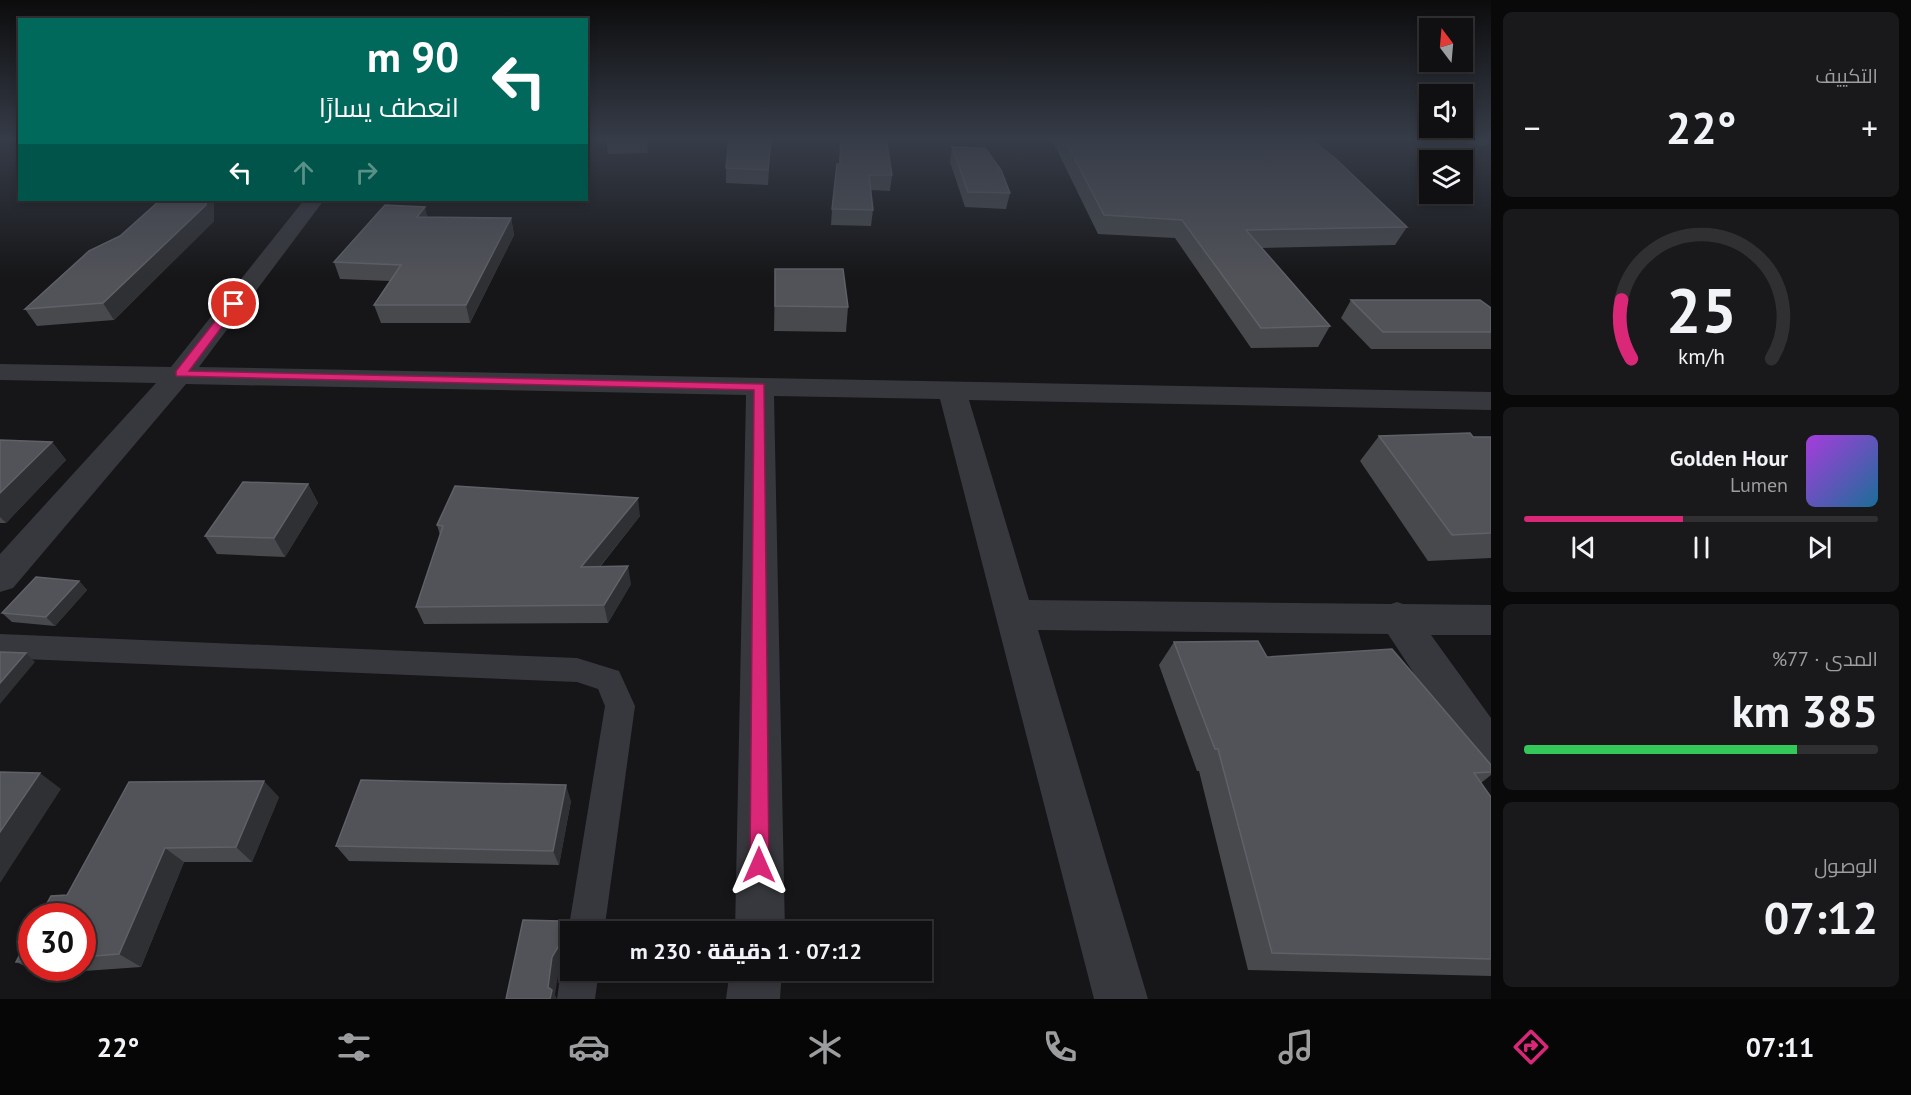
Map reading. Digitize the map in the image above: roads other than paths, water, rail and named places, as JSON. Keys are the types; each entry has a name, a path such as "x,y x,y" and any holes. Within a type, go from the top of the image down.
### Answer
{"street":[{"path":"0,578 180,374 313,201"},
{"path":"0,372 1491,401"},
{"path":"760,387 760,921"},
{"path":"952,390 1121,999"},
{"path":"1013,615 1397,617 1491,620"},
{"path":"1397,617 1491,754"},
{"path":"753,999 755,981"}],"lane":[{"path":"0,646 577,670 609,680 621,706 588,921"},
{"path":"576,999 578,981"}]}
